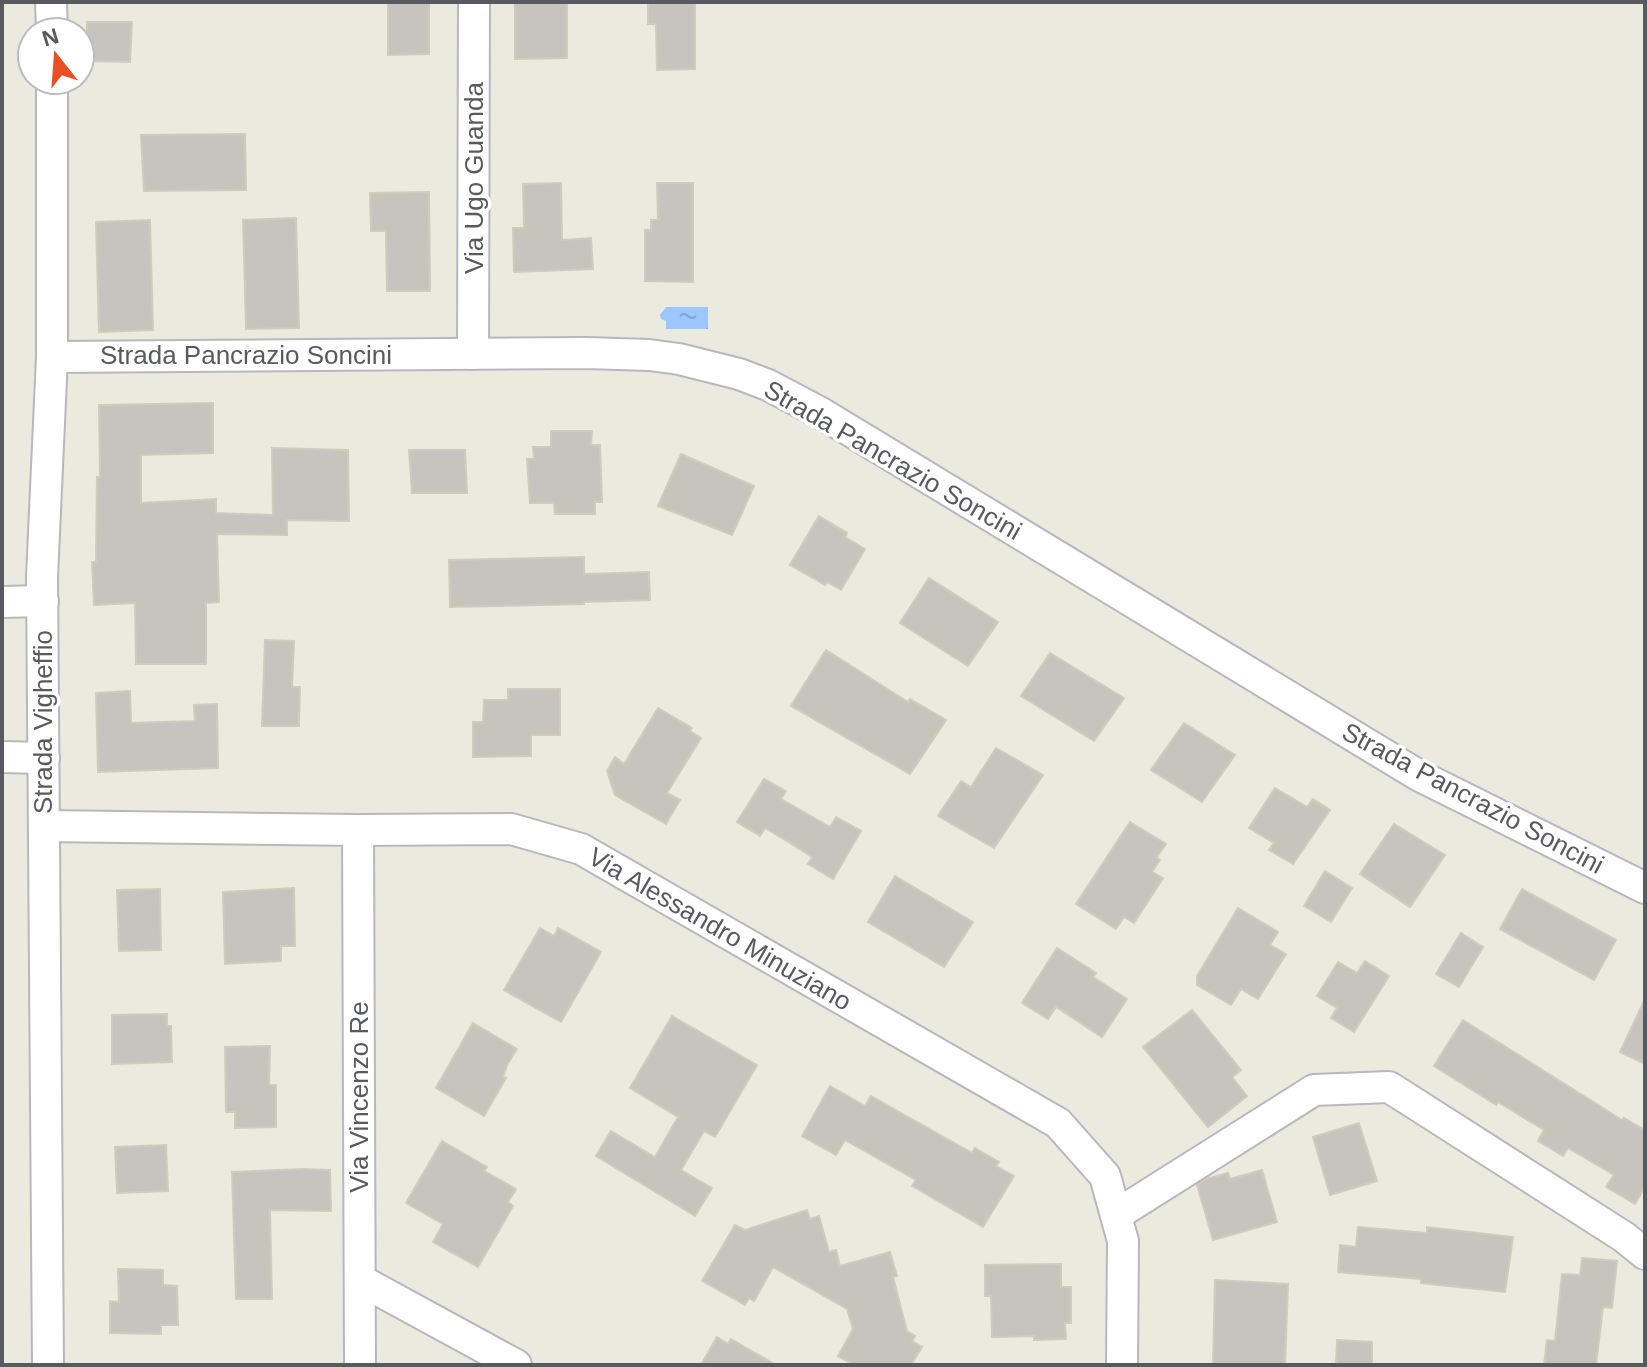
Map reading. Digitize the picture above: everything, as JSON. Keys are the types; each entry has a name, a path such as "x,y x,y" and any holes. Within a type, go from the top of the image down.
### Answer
{"street":[{"name":"Via Ugo Guanda","path":"473,354 474,2"},
{"name":"Strada Vigheffio","path":"48,1365 43,601 52,357 52,96"},
{"name":"Strada Pancrazio Soncini","path":"52,357 649,355 709,366 768,385 821,413 1418,775 1645,888"},
{"path":"2,602 43,601"},
{"path":"2,757 44,758"},
{"name":"Via Alessandro Minuziano","path":"44,826 511,829 581,849 1058,1123 1105,1176 1123,1241 1122,1365"},
{"name":"Via Vincenzo Re","path":"358,830 360,1365"},
{"path":"1116,1215 1314,1090 1389,1087 1624,1237 1645,1254"},
{"path":"360,1280 516,1365"}],"water":[{"path":"666,307 708,307 708,329 666,329 666,321 660,315"}],"building":[{"path":"388,2 429,2 429,54 388,55"},
{"path":"515,2 567,2 567,58 515,59"},
{"path":"648,2 695,2 695,69 657,70 656,24 648,24"},
{"path":"96,22 132,22 130,62 96,61"},
{"path":"245,134 246,190 144,191 141,135"},
{"path":"561,183 562,240 591,238 593,269 514,272 513,228 524,228 523,184"},
{"path":"657,183 693,183 693,282 645,281 645,230 651,230 651,220 658,220"},
{"path":"429,192 430,291 387,291 386,231 371,231 370,193"},
{"path":"296,218 299,328 246,329 243,220"},
{"path":"150,220 153,330 99,332 96,222"},
{"path":"213,403 213,453 141,455 141,503 216,499 216,513 273,515 272,448 348,450 349,521 287,520 287,535 217,534 219,602 206,603 206,664 136,664 135,603 94,605 92,562 96,562 97,477 100,477 99,405"},
{"path":"551,431 592,431 591,445 600,445 602,502 595,502 595,514 555,514 554,503 530,503 527,459 534,459 533,447 551,447"},
{"path":"409,450 465,450 467,493 412,493"},
{"path":"681,454 754,486 732,535 658,506"},
{"path":"819,516 847,533 845,537 865,549 841,590 827,582 825,585 790,565"},
{"path":"584,557 584,574 649,572 650,600 450,607 449,560"},
{"path":"929,578 998,622 968,666 900,623"},
{"path":"265,640 294,641 292,687 300,687 299,726 262,726"},
{"path":"826,650 908,702 910,699 946,720 910,774 791,706"},
{"path":"1050,653 1124,698 1094,741 1021,696"},
{"path":"508,689 560,689 560,735 531,735 531,756 473,757 473,722 483,722 484,700 508,700"},
{"path":"130,691 131,723 195,721 194,705 217,704 218,768 98,772 96,693"},
{"path":"658,708 692,728 690,731 701,738 667,793 680,800 666,824 615,795 607,771 615,757 624,764"},
{"path":"1184,723 1235,755 1202,802 1151,770"},
{"path":"996,748 1043,775 994,848 938,816 961,781 971,787"},
{"path":"764,779 786,791 781,799 830,827 836,817 861,831 833,879 808,864 812,857 765,828 760,836 737,822"},
{"path":"1275,788 1307,807 1313,799 1330,810 1293,864 1269,850 1274,843 1249,828"},
{"path":"1130,822 1166,844 1156,858 1160,860 1152,872 1163,878 1134,923 1124,917 1116,929 1076,904"},
{"path":"1394,824 1445,855 1410,907 1360,874"},
{"path":"1325,871 1352,888 1331,922 1304,906"},
{"path":"895,876 973,922 944,967 868,922"},
{"path":"294,888 295,946 281,946 281,961 225,964 223,892"},
{"path":"160,889 161,950 119,951 117,890"},
{"path":"1522,889 1616,940 1594,980 1500,929"},
{"path":"1238,908 1278,932 1270,945 1286,954 1258,999 1241,989 1231,1005 1197,985 1197,976"},
{"path":"540,928 554,936 558,928 601,952 561,1022 504,990"},
{"path":"1461,933 1483,947 1459,987 1436,974"},
{"path":"1057,948 1096,973 1093,977 1127,999 1102,1037 1056,1007 1048,1019 1022,1003"},
{"path":"1365,961 1389,976 1354,1032 1331,1018 1337,1008 1317,996 1338,962 1357,973"},
{"path":"1645,999 1645,1064 1620,1052"},
{"path":"1192,1010 1241,1070 1232,1077 1247,1096 1208,1127 1143,1047"},
{"path":"167,1014 167,1026 171,1026 172,1062 112,1064 112,1015"},
{"path":"672,1016 757,1065 715,1137 704,1131 681,1170 712,1188 695,1216 596,1156 611,1131 655,1157 678,1117 630,1088"},
{"path":"1463,1020 1622,1120 1624,1118 1645,1130 1645,1187 1635,1204 1606,1187 1614,1175 1568,1148 1563,1156 1538,1141 1544,1130 1498,1102 1496,1105 1434,1066"},
{"path":"473,1023 517,1049 507,1065 503,1077 506,1078 484,1116 436,1088"},
{"path":"270,1046 269,1085 276,1085 276,1127 235,1128 235,1112 226,1112 225,1047"},
{"path":"830,1086 865,1106 871,1096 972,1153 975,1148 999,1162 996,1166 1014,1176 983,1227 912,1186 916,1180 845,1140 836,1155 802,1136"},
{"path":"1359,1123 1377,1181 1330,1195 1313,1137"},
{"path":"442,1141 487,1167 484,1171 516,1189 508,1202 513,1206 478,1267 433,1242 443,1224 406,1203"},
{"path":"166,1145 168,1191 117,1193 115,1147"},
{"path":"330,1170 331,1211 270,1210 272,1299 236,1299 232,1172"},
{"path":"1262,1170 1277,1222 1213,1240 1197,1185 1228,1173 1230,1179"},
{"path":"807,1210 810,1219 819,1216 829,1252 836,1250 840,1266 890,1252 907,1331 915,1336 912,1341 922,1347 911,1365 854,1365 838,1356 853,1329 847,1309 773,1267 754,1301 749,1298 745,1305 702,1281 735,1225 745,1230"},
{"path":"1358,1227 1427,1233 1427,1227 1513,1237 1505,1292 1421,1283 1421,1279 1338,1272 1340,1245 1356,1247"},
{"path":"1582,1258 1617,1261 1612,1308 1603,1307 1596,1365 1544,1365 1547,1340 1555,1341 1562,1274 1580,1275"},
{"path":"1061,1264 1061,1287 1071,1287 1071,1323 1065,1323 1066,1339 992,1337 991,1296 985,1296 985,1265"},
{"path":"118,1269 163,1270 163,1285 177,1286 178,1325 161,1325 161,1334 110,1333 110,1301 119,1302"},
{"path":"1215,1280 1288,1284 1285,1365 1213,1365"},
{"path":"717,1337 728,1344 731,1339 776,1365 701,1365"},
{"path":"1337,1340 1372,1342 1372,1365 1336,1365"}]}
